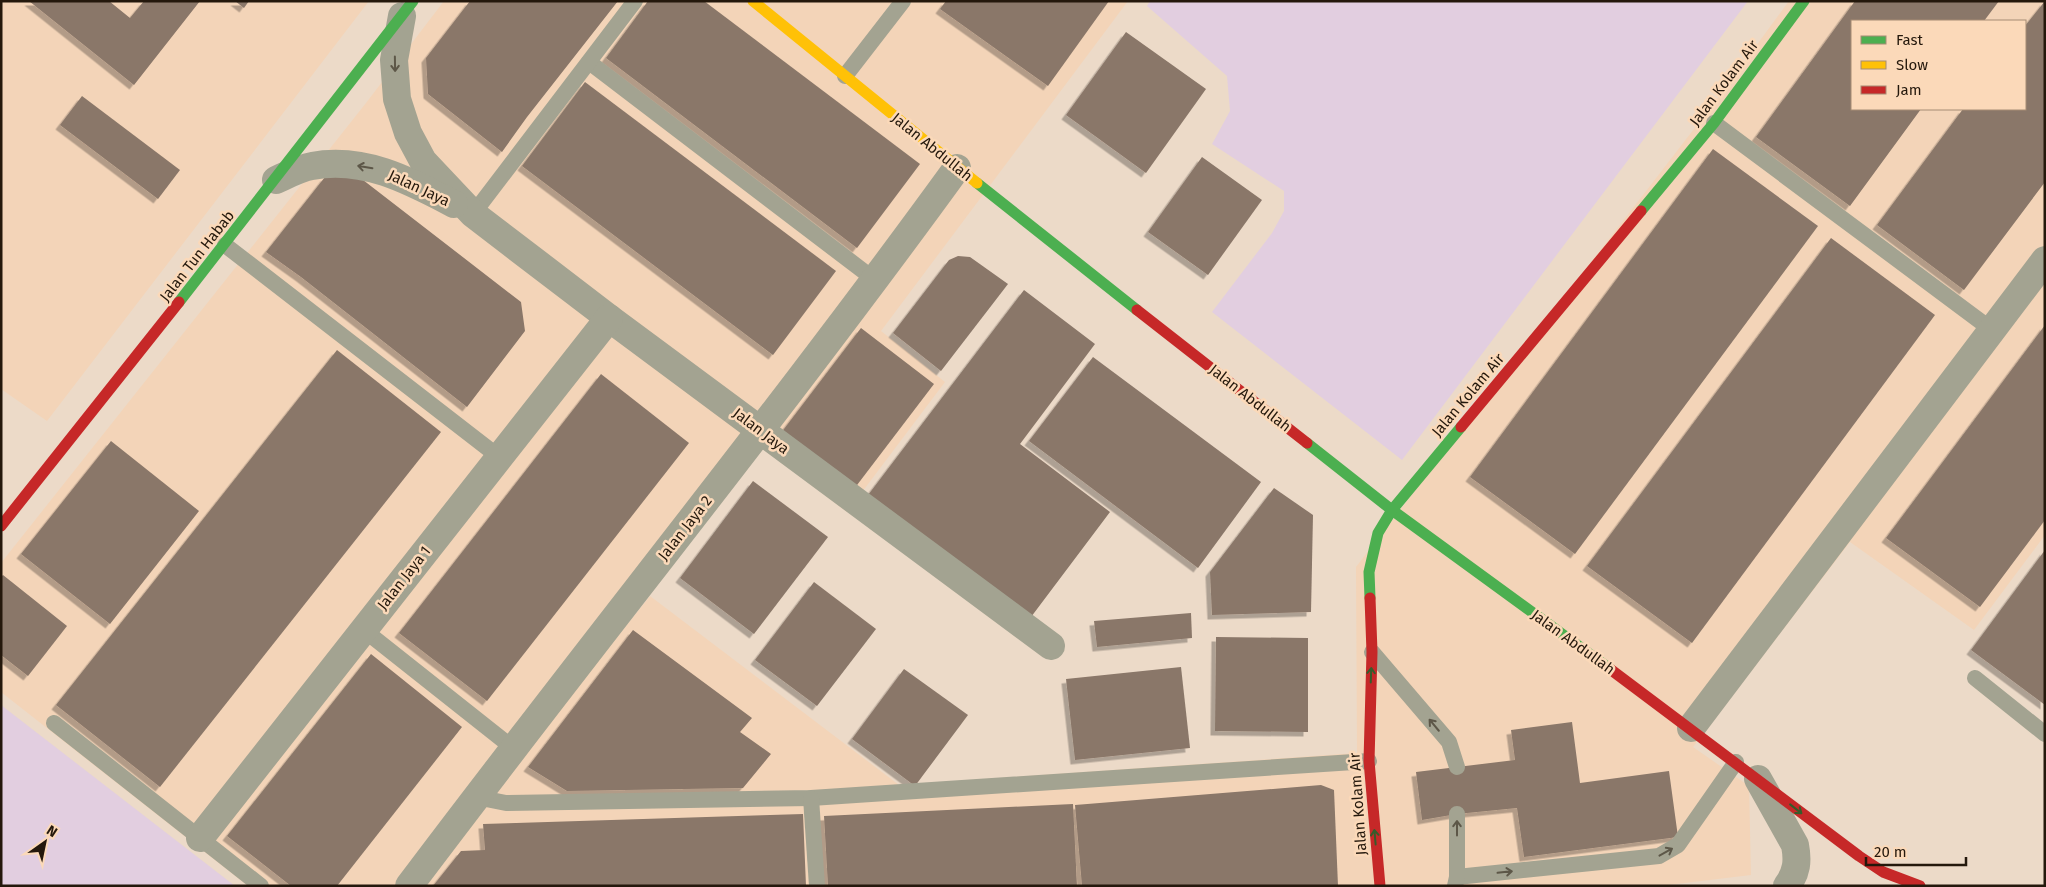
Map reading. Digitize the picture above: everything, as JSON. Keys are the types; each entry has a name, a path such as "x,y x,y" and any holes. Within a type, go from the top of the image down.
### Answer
{"main road":[{"name":"Jalan Abdullah","path":"753,1 957,168 1392,510 1691,728 1808,819 1883,872 1920,886"},
{"name":"Jalan Kolam Air","path":"1380,886 1368,761 1372,652 1369,572 1378,533 1392,510 1714,123 1804,1"},
{"name":"Jalan Tun Habab","path":"1,526 225,246 407,9"}],"street":[{"name":"Jalan Jaya","path":"407,9 394,60 397,99 408,133 423,161 474,214 608,318 1050,646"},
{"name":"Jalan Jaya","path":"276,180 311,166 346,164 380,169 408,180 474,214"},
{"name":"Jalan Jaya 2","path":"409,886 513,748 761,431 876,280 957,168"},
{"path":"1691,728 2045,260"},
{"name":"Jalan Jaya 1","path":"200,838 608,318"},
{"name":"Jalan Abdullah","path":"1758,779 1796,845 1798,857 1796,867 1793,877 1787,886"}],"lane":[{"path":"474,214 635,1"},
{"path":"846,76 903,1"},
{"path":"589,62 876,280"},
{"path":"1714,123 1992,330"},
{"path":"225,246 499,457"},
{"path":"364,630 513,748"},
{"path":"1372,652 1448,742 1457,767"},
{"path":"1975,678 2045,734"},
{"path":"54,723 261,886"},
{"path":"476,797 506,803 811,798 1368,761"},
{"path":"1457,814 1456,881 1660,856 1678,845 1736,762"},
{"path":"811,798 817,886"}],"shaded area":[{"path":"1,1 369,1 47,421 1,389"},
{"path":"444,1 1128,1 881,331 945,382 847,512 743,433 395,886 248,886 1,692 1,563 366,103"},
{"path":"1150,1 1748,1 1402,460 1212,312 1272,233 1284,211 1284,191 1212,144 1230,111 1227,76 1147,6"},
{"path":"1789,1 2045,1 2045,535 1974,630 1850,542 1693,747 1749,786 1751,875 1660,886 426,886 560,708 650,596 899,785 1357,753 1356,567 1714,103"},
{"path":"1,705 235,886 1,886"}],"building":[{"path":"29,1 109,1 130,18 144,1 200,1 134,85"},
{"path":"235,1 249,1 244,8"},
{"path":"470,1 618,1 502,152 428,94 426,58"},
{"path":"648,1 704,1 920,164 857,248 606,58"},
{"path":"946,1 1109,1 1048,86 940,9"},
{"path":"1855,1 1999,1 1985,20 1851,20 1851,110 1920,110 1850,206 1756,137"},
{"path":"2045,1 2045,182 1964,290 1877,225 1962,110 2026,110 2026,25"},
{"path":"1126,32 1206,89 1146,173 1066,115"},
{"path":"585,82 836,271 773,355 522,166"},
{"path":"82,96 180,170 158,199 60,125"},
{"path":"1713,149 1818,226 1575,554 1470,477"},
{"path":"1202,157 1262,200 1208,275 1148,232"},
{"path":"354,173 521,302 525,331 467,407 301,277 266,252 325,177"},
{"path":"1831,238 1935,315 1692,643 1587,566"},
{"path":"958,256 970,257 1008,284 941,371 893,333 949,260"},
{"path":"1024,290 1095,344 1020,444 1110,512 1025,625 862,503"},
{"path":"2045,325 2045,520 1980,607 1886,538"},
{"path":"861,328 934,384 854,489 781,433"},
{"path":"337,350 441,432 160,787 56,705"},
{"path":"1093,357 1261,482 1198,568 1029,441"},
{"path":"601,374 689,443 487,701 399,633"},
{"path":"111,441 199,511 110,624 21,554"},
{"path":"753,481 828,537 754,634 680,578"},
{"path":"1274,488 1313,515 1311,612 1212,615 1210,572"},
{"path":"2045,550 2045,705 1971,650"},
{"path":"3,575 67,626 28,676 1,655 1,577"},
{"path":"814,582 876,629 817,706 755,660"},
{"path":"1191,613 1192,638 1097,647 1094,621"},
{"path":"633,630 752,718 740,732 771,754 743,788 567,791 528,767"},
{"path":"1216,637 1308,638 1308,732 1215,731"},
{"path":"371,654 462,727 337,886 291,886 227,836"},
{"path":"1181,667 1190,748 1075,760 1066,679"},
{"path":"904,669 968,715 915,786 852,739"},
{"path":"1572,722 1580,783 1669,771 1678,837 1524,857 1517,808 1457,814 1422,820 1416,772 1515,760 1511,730"},
{"path":"1321,785 1334,790 1338,886 1082,886 1075,805"},
{"path":"1073,804 1077,886 828,886 824,816"},
{"path":"803,814 806,886 433,886 461,851 485,850 483,824"}],"traffic: fast":[{"path":"179,302 413,1"},
{"path":"1641,211 1714,123 1804,1"},
{"path":"977,183 1137,310"},
{"path":"1370,598 1369,572 1378,533 1392,510 1461,427"},
{"path":"1307,443 1392,510 1610,669"}],"traffic: slow":[{"path":"753,1 977,183"}],"traffic: jam":[{"path":"1461,427 1641,211"},
{"path":"1,526 179,302"},
{"path":"1137,310 1307,443"},
{"path":"1370,598 1372,652 1369,761 1380,886"},
{"path":"1610,669 1859,856 1883,872 1920,886"}]}
